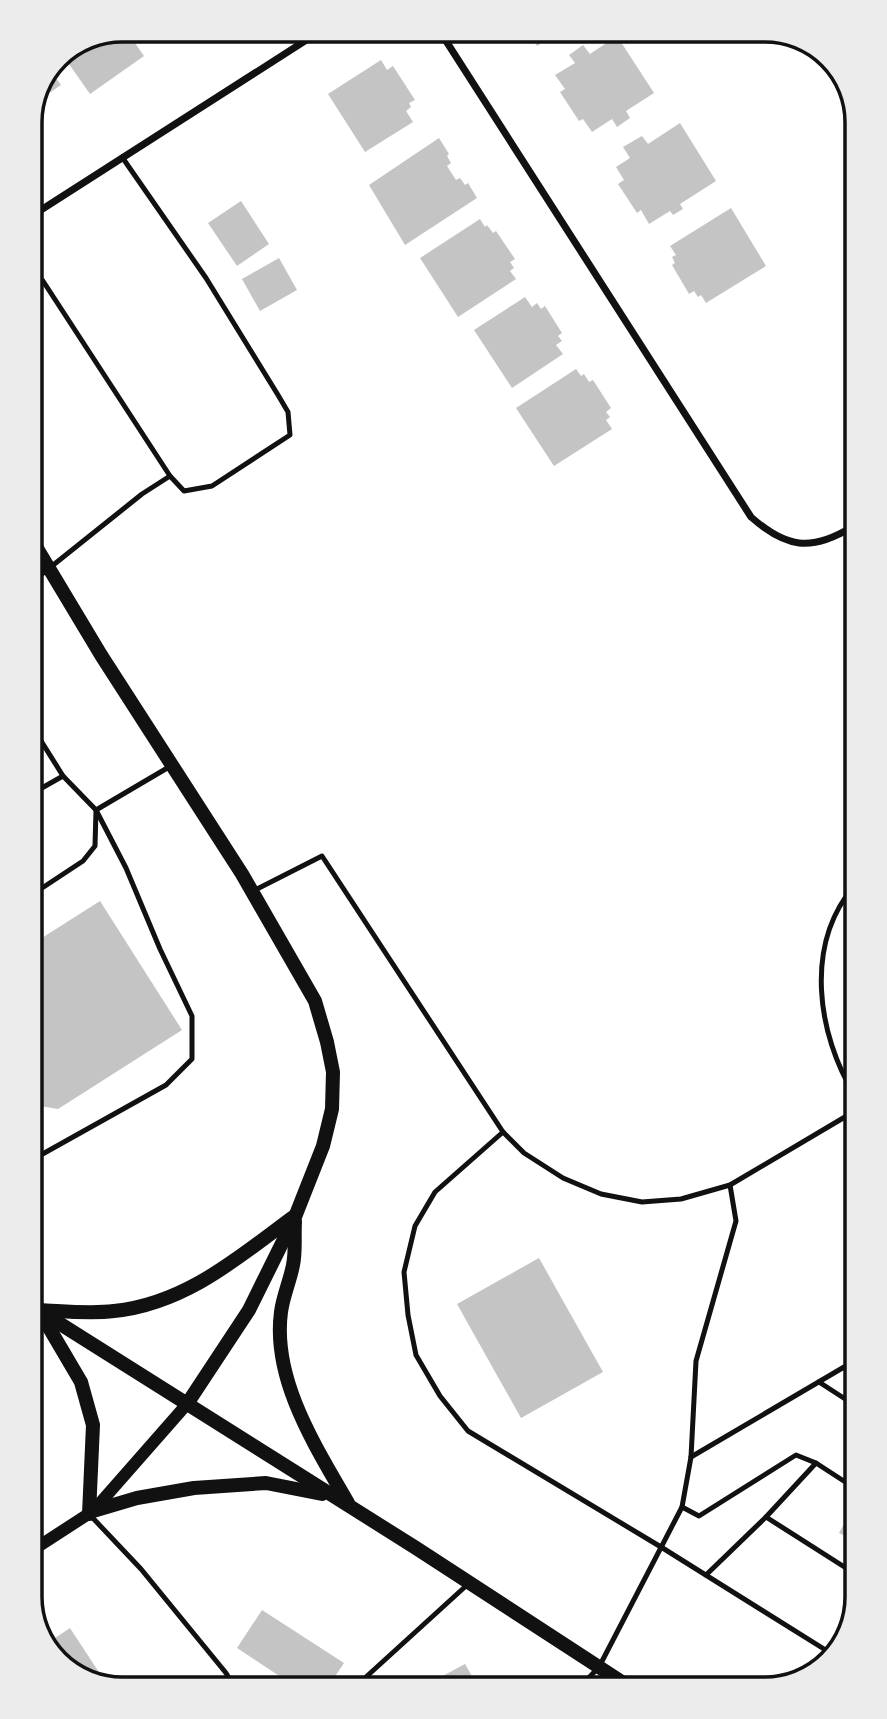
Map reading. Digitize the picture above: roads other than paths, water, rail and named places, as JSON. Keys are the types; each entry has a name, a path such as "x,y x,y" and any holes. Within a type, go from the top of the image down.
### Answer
{"main road":[{"path":"42,556 101,655 252,891 315,1001 333,1072 332,1109 323,1146 295,1217 249,1310 187,1404"},
{"path":"42,1309 115,1311 180,1294 216,1275 295,1217"},
{"path":"295,1217 294,1262 281,1313 281,1348 293,1399 310,1436 350,1507"},
{"path":"42,1312 614,1677"},
{"path":"42,1317 81,1382 93,1425 91,1512 149,1496 194,1488 266,1483 332,1496"}],"street":[{"path":"42,209 304,42"},
{"path":"447,42 751,517 770,534 786,542 824,542 845,531"},
{"path":"42,1544 91,1512 187,1404"}],"lane":[{"path":"43,281 170,476 184,491 212,486 290,435 288,412 206,278 122,158"},
{"path":"42,575 142,494 170,476"},
{"path":"42,742 63,776 96,810 126,868 192,1016 192,1059 166,1085 42,1154"},
{"path":"96,810 172,765"},
{"path":"42,788 63,776"},
{"path":"42,888 83,861 95,846 96,810"},
{"path":"252,891 322,856 503,1132 524,1153 563,1178 600,1194 642,1202 681,1199 730,1185 845,1117"},
{"path":"845,900 831,921 823,955 822,1000 830,1046 845,1076"},
{"path":"503,1132 435,1192 415,1226 404,1272 408,1315 416,1355 440,1395 468,1431 825,1650"},
{"path":"590,1677 599,1667 682,1507 691,1457 696,1361 736,1221 730,1185"},
{"path":"691,1457 845,1367"},
{"path":"819,1382 845,1399"},
{"path":"682,1507 699,1516 796,1455 816,1463 845,1482"},
{"path":"706,1575 766,1517 816,1463"},
{"path":"91,1512 229,1677"},
{"path":"766,1517 845,1567"},
{"path":"366,1677 469,1582"}]}
